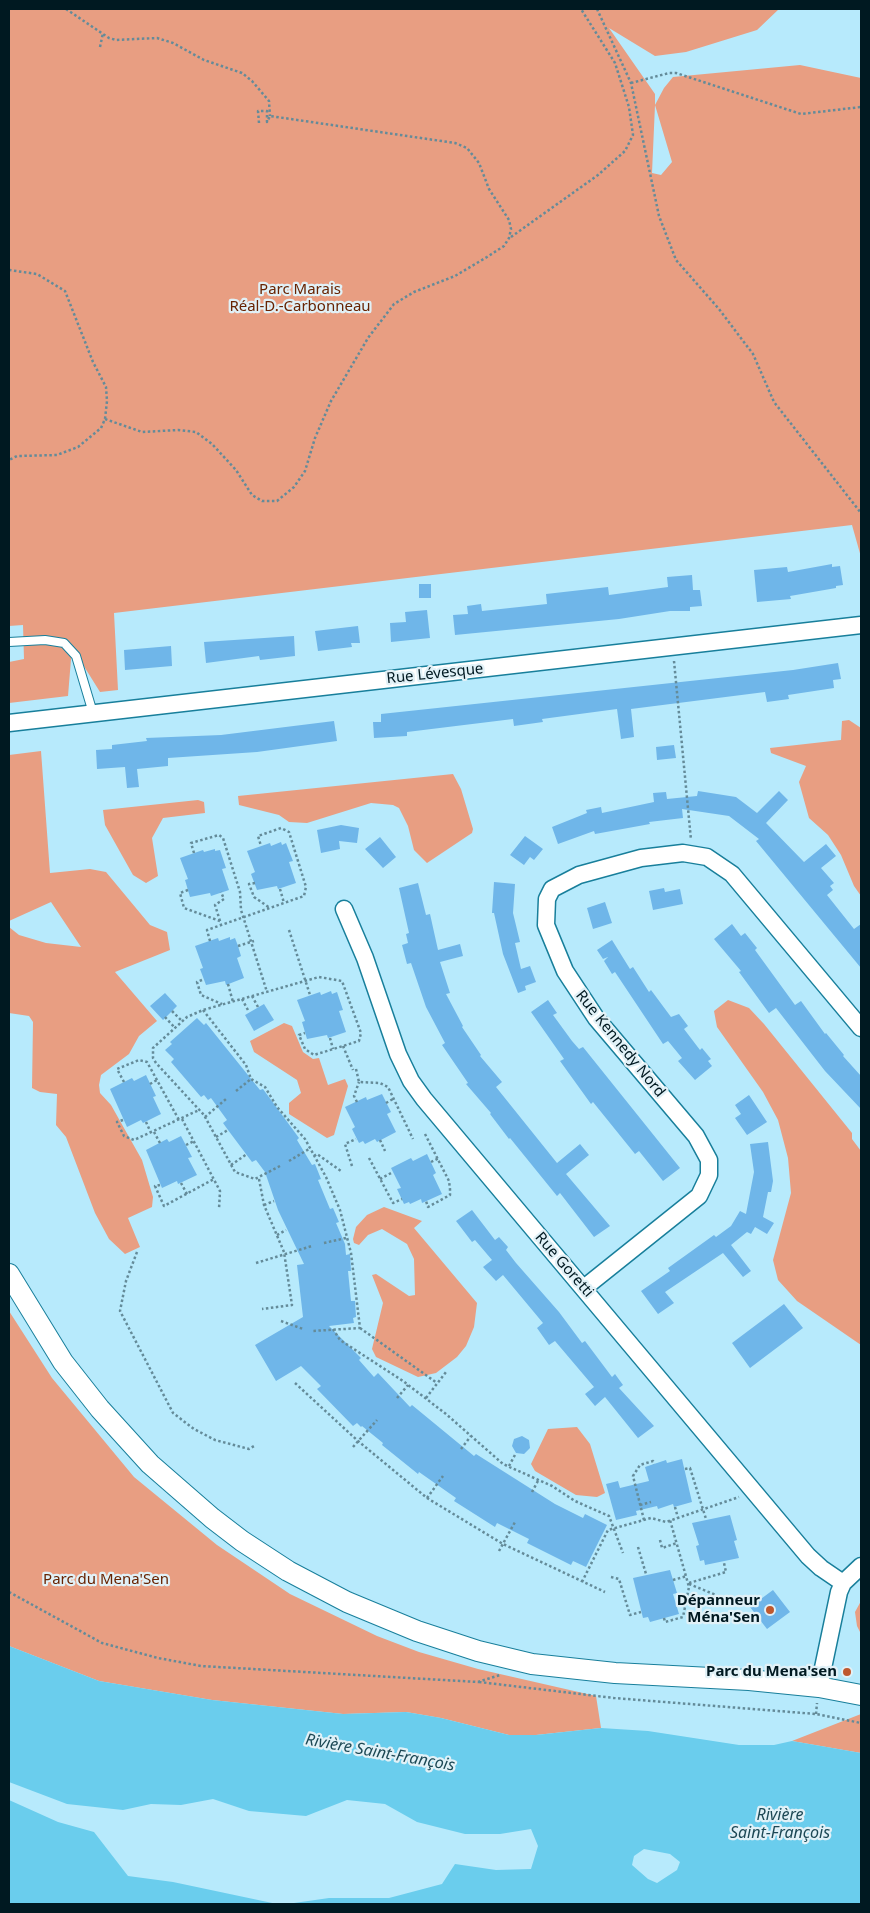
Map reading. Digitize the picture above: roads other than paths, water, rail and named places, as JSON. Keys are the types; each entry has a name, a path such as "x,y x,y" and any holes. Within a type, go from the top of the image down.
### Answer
{"street":[{"name":"Rue Lévesque","path":"9,723 861,625"},
{"name":"Rue Kennedy Nord","path":"584,1288 699,1196 709,1175 709,1160 696,1136 602,1026 579,995 565,971 546,925 547,899 552,889 578,875 641,858 665,854 692,854 706,857 732,874 861,1028"},
{"name":"Rue Goretti","path":"344,909 365,958 392,1039 411,1081 808,1556 821,1568 843,1583"},
{"path":"9,1274 63,1362 100,1410 150,1464 212,1518 242,1541 314,1586 380,1617 478,1651 532,1664 577,1670 749,1680 819,1687 861,1695"},
{"path":"819,1687 823,1658 843,1583 861,1566"}],"lane":[{"path":"9,642 45,640 64,643 76,656 93,713"}],"water":[{"name":"Rivière Saint-François","path":"9,1646 99,1681 212,1700 343,1714 406,1712 441,1718 509,1735 536,1735 601,1728 648,1731 739,1745 774,1745 792,1741 861,1753 861,1904 287,1904 329,1898 389,1898 442,1884 455,1864 496,1870 531,1869 538,1846 531,1829 500,1834 465,1834 417,1822 385,1804 347,1800 306,1816 249,1811 213,1799 181,1805 151,1804 123,1810 67,1804 9,1782","holes":["644,1849 670,1854 680,1862 677,1870 657,1883 648,1879 632,1865 634,1856"]},
{"path":"9,1800 58,1822 94,1832 128,1876 173,1882 277,1904 9,1904"}],"place":[{"name":"Dépanneur Ména'Sen","path":"770,1610"},
{"name":"Parc du Mena'sen","path":"847,1672"}],"park label":[{"name":"Parc Marais Réal-D.-Carbonneau","path":"300,298"},
{"name":"Parc du Mena'Sen","path":"106,1580"}]}
